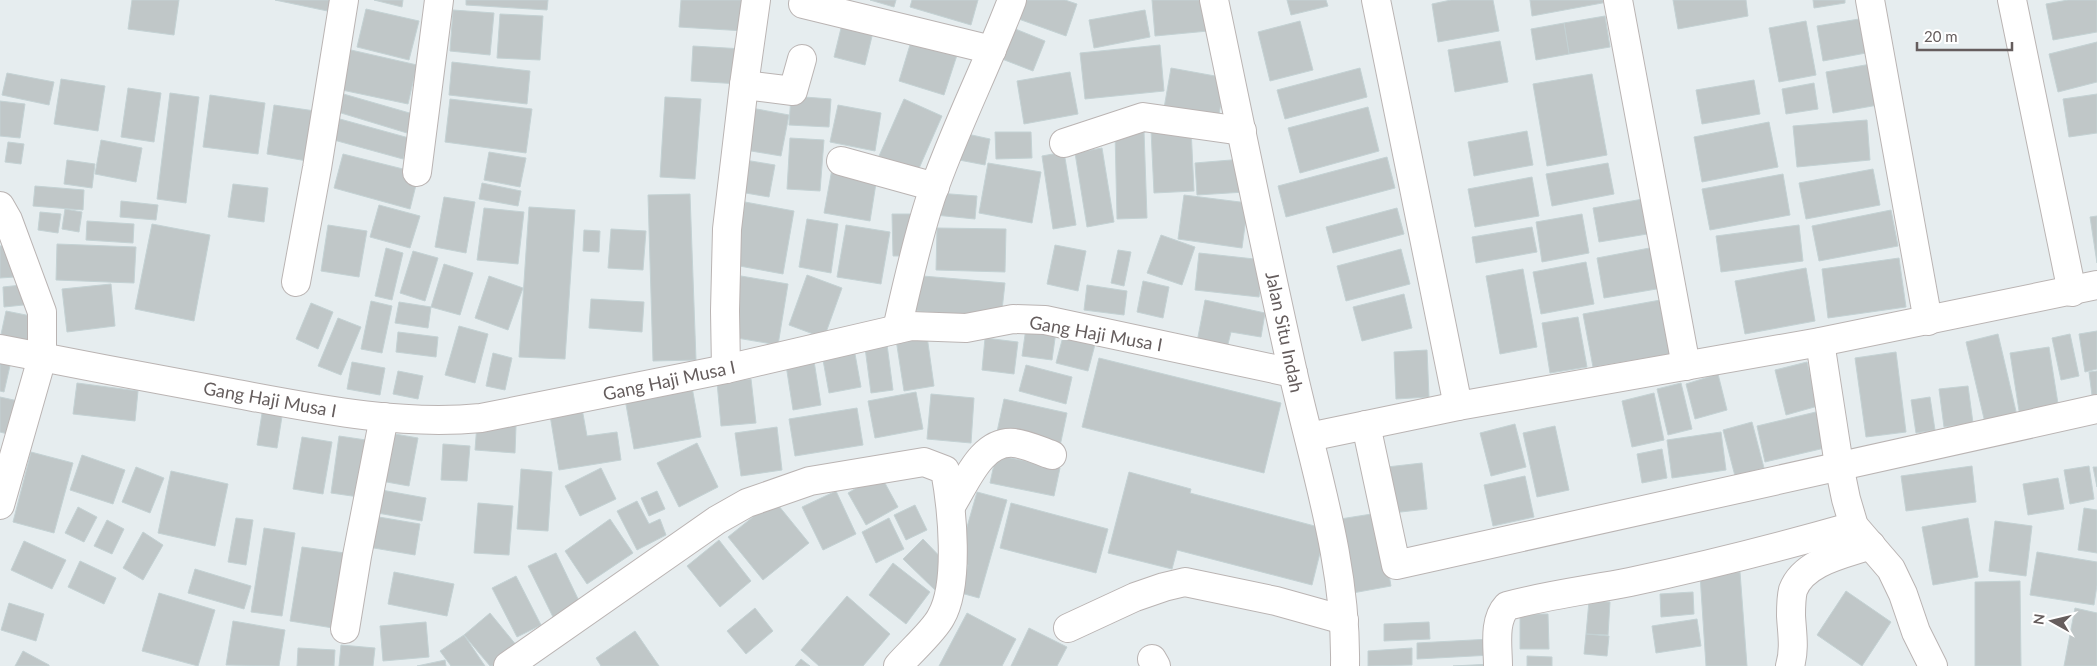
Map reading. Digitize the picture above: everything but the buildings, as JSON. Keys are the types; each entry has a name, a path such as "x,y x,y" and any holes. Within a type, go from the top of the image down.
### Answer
{"street":[{"path":"296,282 317,168 344,0"},
{"path":"417,172 439,0"},
{"path":"726,369 727,229 756,0"},
{"path":"896,329 935,187 954,136 1012,0"},
{"name":"Jalan Situ Indah","path":"1214,0 1293,373 1332,532 1340,578 1344,620 1345,666"},
{"path":"1376,0 1458,406"},
{"path":"1618,0 1686,366"},
{"path":"1870,0 1928,321"},
{"path":"1309,437 1458,406 1820,342 2084,288 2012,0"},
{"path":"803,4 992,50"},
{"path":"744,85 793,91 802,59"},
{"path":"1064,142 1143,117 1242,130"},
{"path":"841,161 935,187"},
{"path":"0,206 8,220 42,312 42,358 0,505"},
{"name":"Gang Haji Musa I","path":"0,350 286,403 384,417 447,421 481,418 726,369 911,326 966,328 1013,319 1044,320 1293,373"},
{"path":"1820,342 1839,466 1846,499 1862,535 1891,570 1903,594 1916,632 1933,666"},
{"path":"1366,425 1396,565 2097,409"},
{"path":"345,629 358,547 384,417"},
{"path":"951,506 976,463 995,446 1014,443 1052,455"},
{"path":"508,666 717,520 748,503 810,481 924,462 945,470 951,506 952,588 941,618 898,666"},
{"path":"1498,666 1498,626 1501,613 1507,606 1630,582 1772,550 1862,535"},
{"path":"1790,666 1793,642 1791,605 1798,582 1814,566 1862,535"},
{"path":"1068,628 1136,597 1185,582 1276,601 1344,620"}]}
